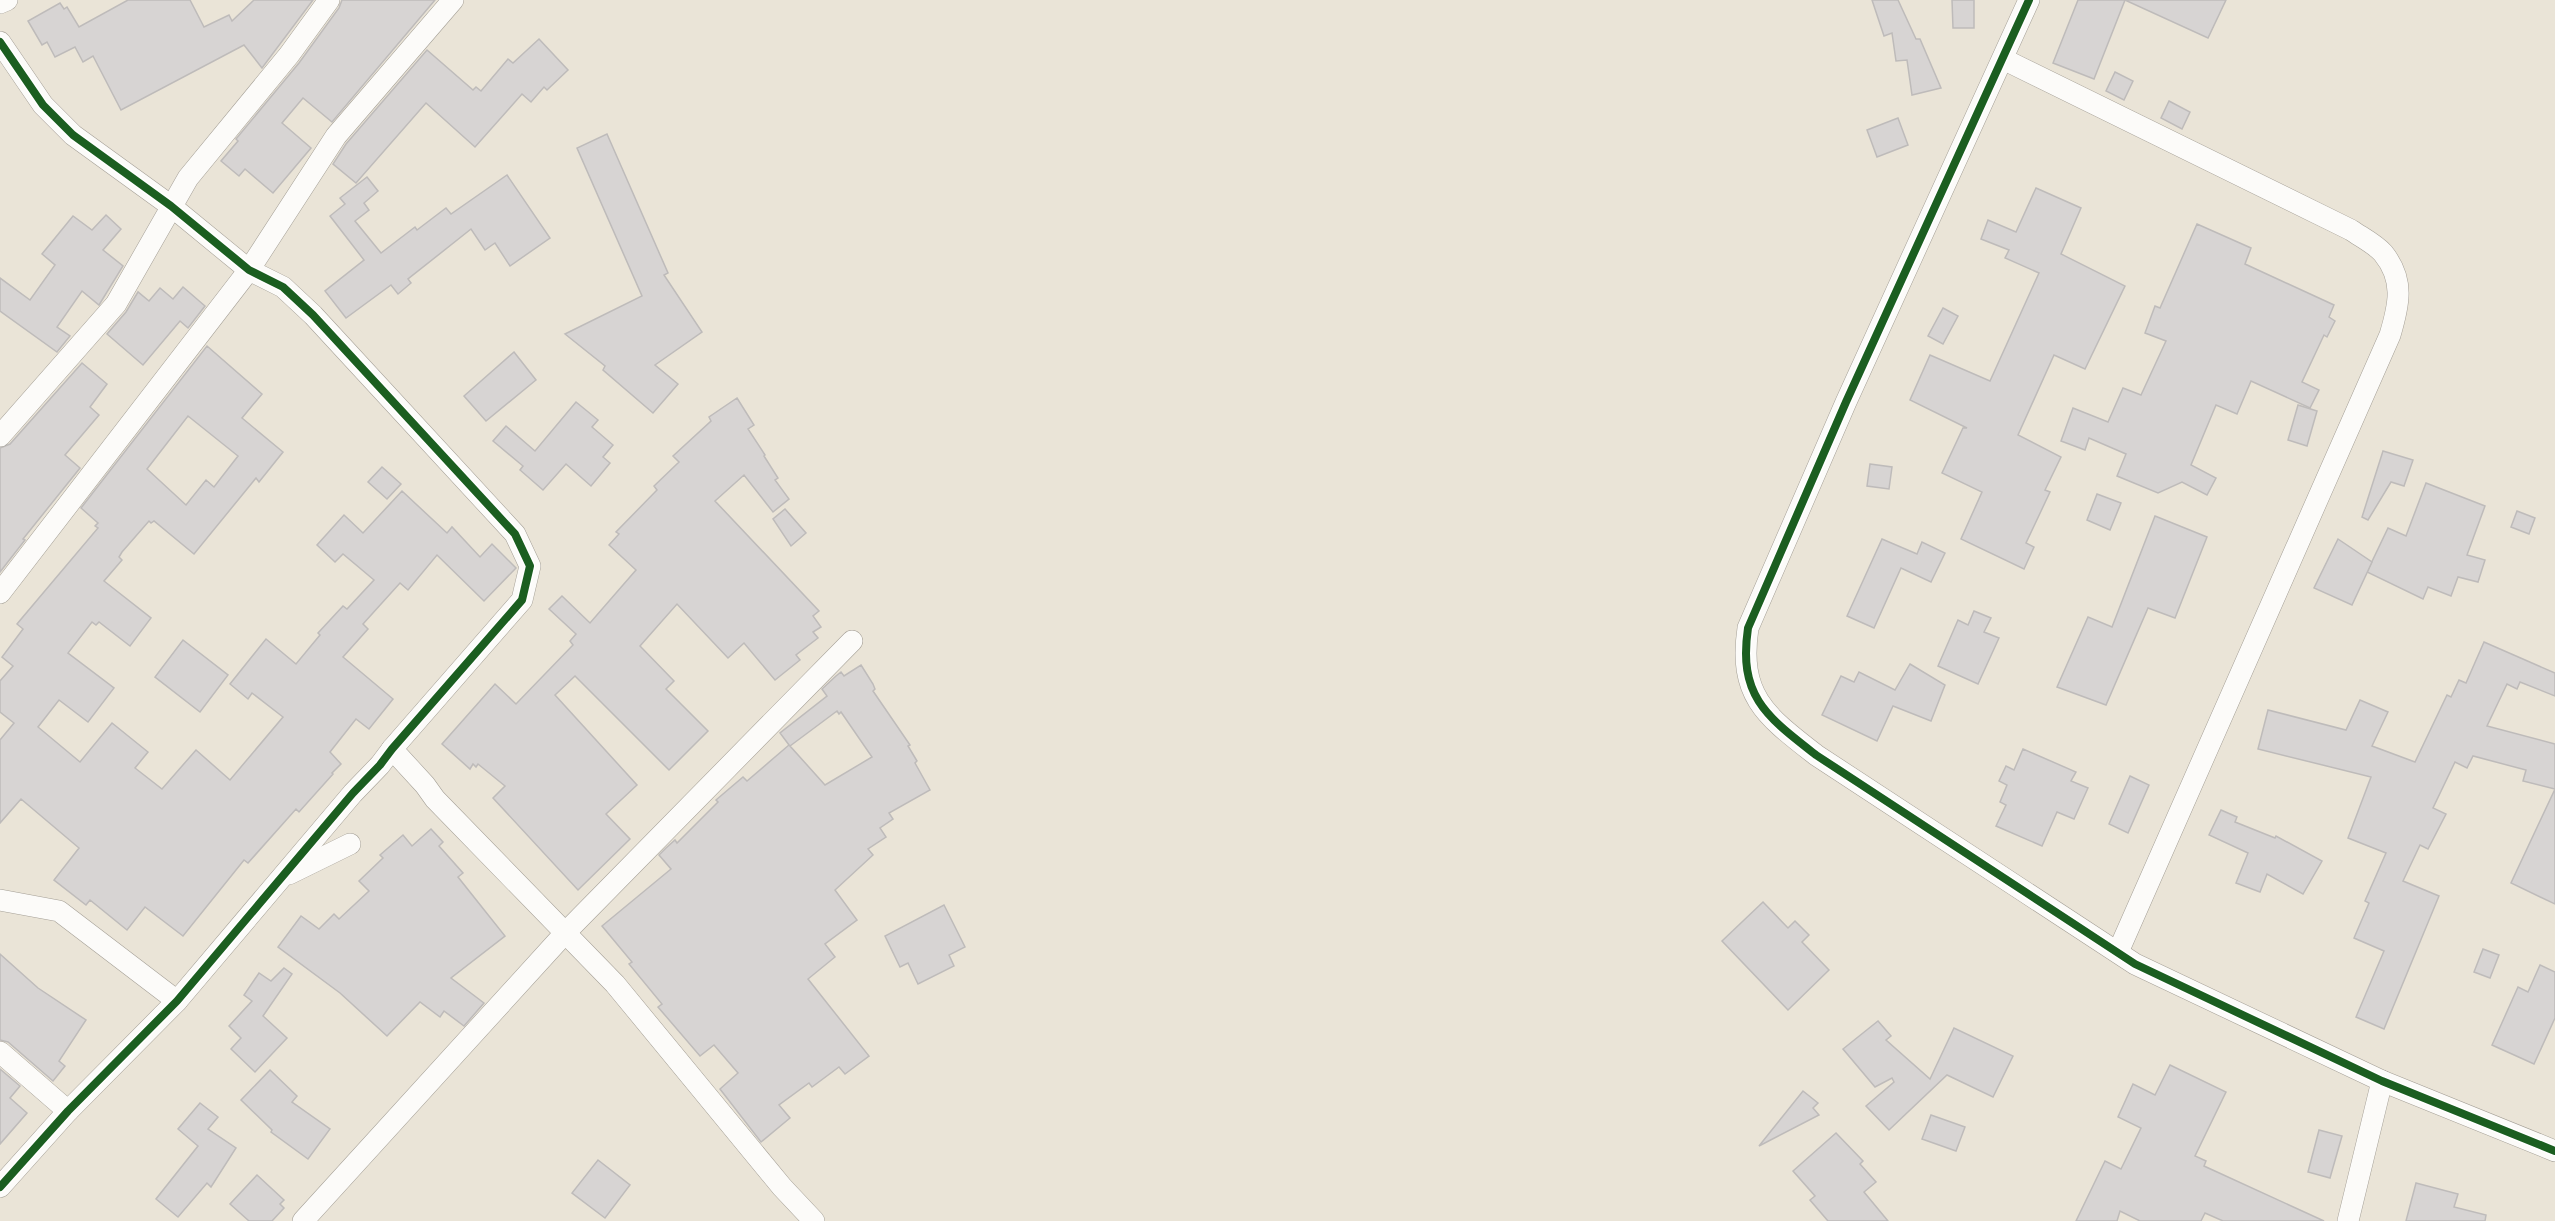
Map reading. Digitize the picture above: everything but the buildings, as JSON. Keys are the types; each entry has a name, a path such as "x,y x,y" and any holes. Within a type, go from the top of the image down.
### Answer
{"street":[{"path":"0,3 8,0"},
{"path":"0,436 116,304 188,178 289,55 329,0"},
{"path":"0,593 249,270 336,136 453,0"},
{"path":"2029,0 1846,402 1748,628 1744,655 1748,681 1762,705 1779,726 1816,755 2135,964 2382,1081 2555,1151"},
{"path":"0,42 44,105 73,135 171,206 249,270 283,287 313,315 514,534 530,566 522,600 380,765 353,793 177,1001 2,1180"},
{"path":"2003,59 2351,231 2382,252 2395,274 2399,301 2390,335 2118,952"},
{"path":"303,1221 566,932 852,641"},
{"path":"392,749 435,799 615,984 782,1187 814,1221"},
{"path":"281,878 350,844"},
{"path":"0,900 59,911 177,1001"},
{"path":"0,1052 68,1111"},
{"path":"2348,1221 2382,1081"}],"cycle path":[{"path":"2029,0 1846,402 1748,628 1747,671 1752,688 1770,716 1816,755 2135,964 2382,1081 2555,1151"},
{"path":"0,42 43,105 73,135 171,206 249,270 283,287 313,315 515,534 530,566 522,600 380,765 353,793 177,1001 68,1111 0,1187"}]}
